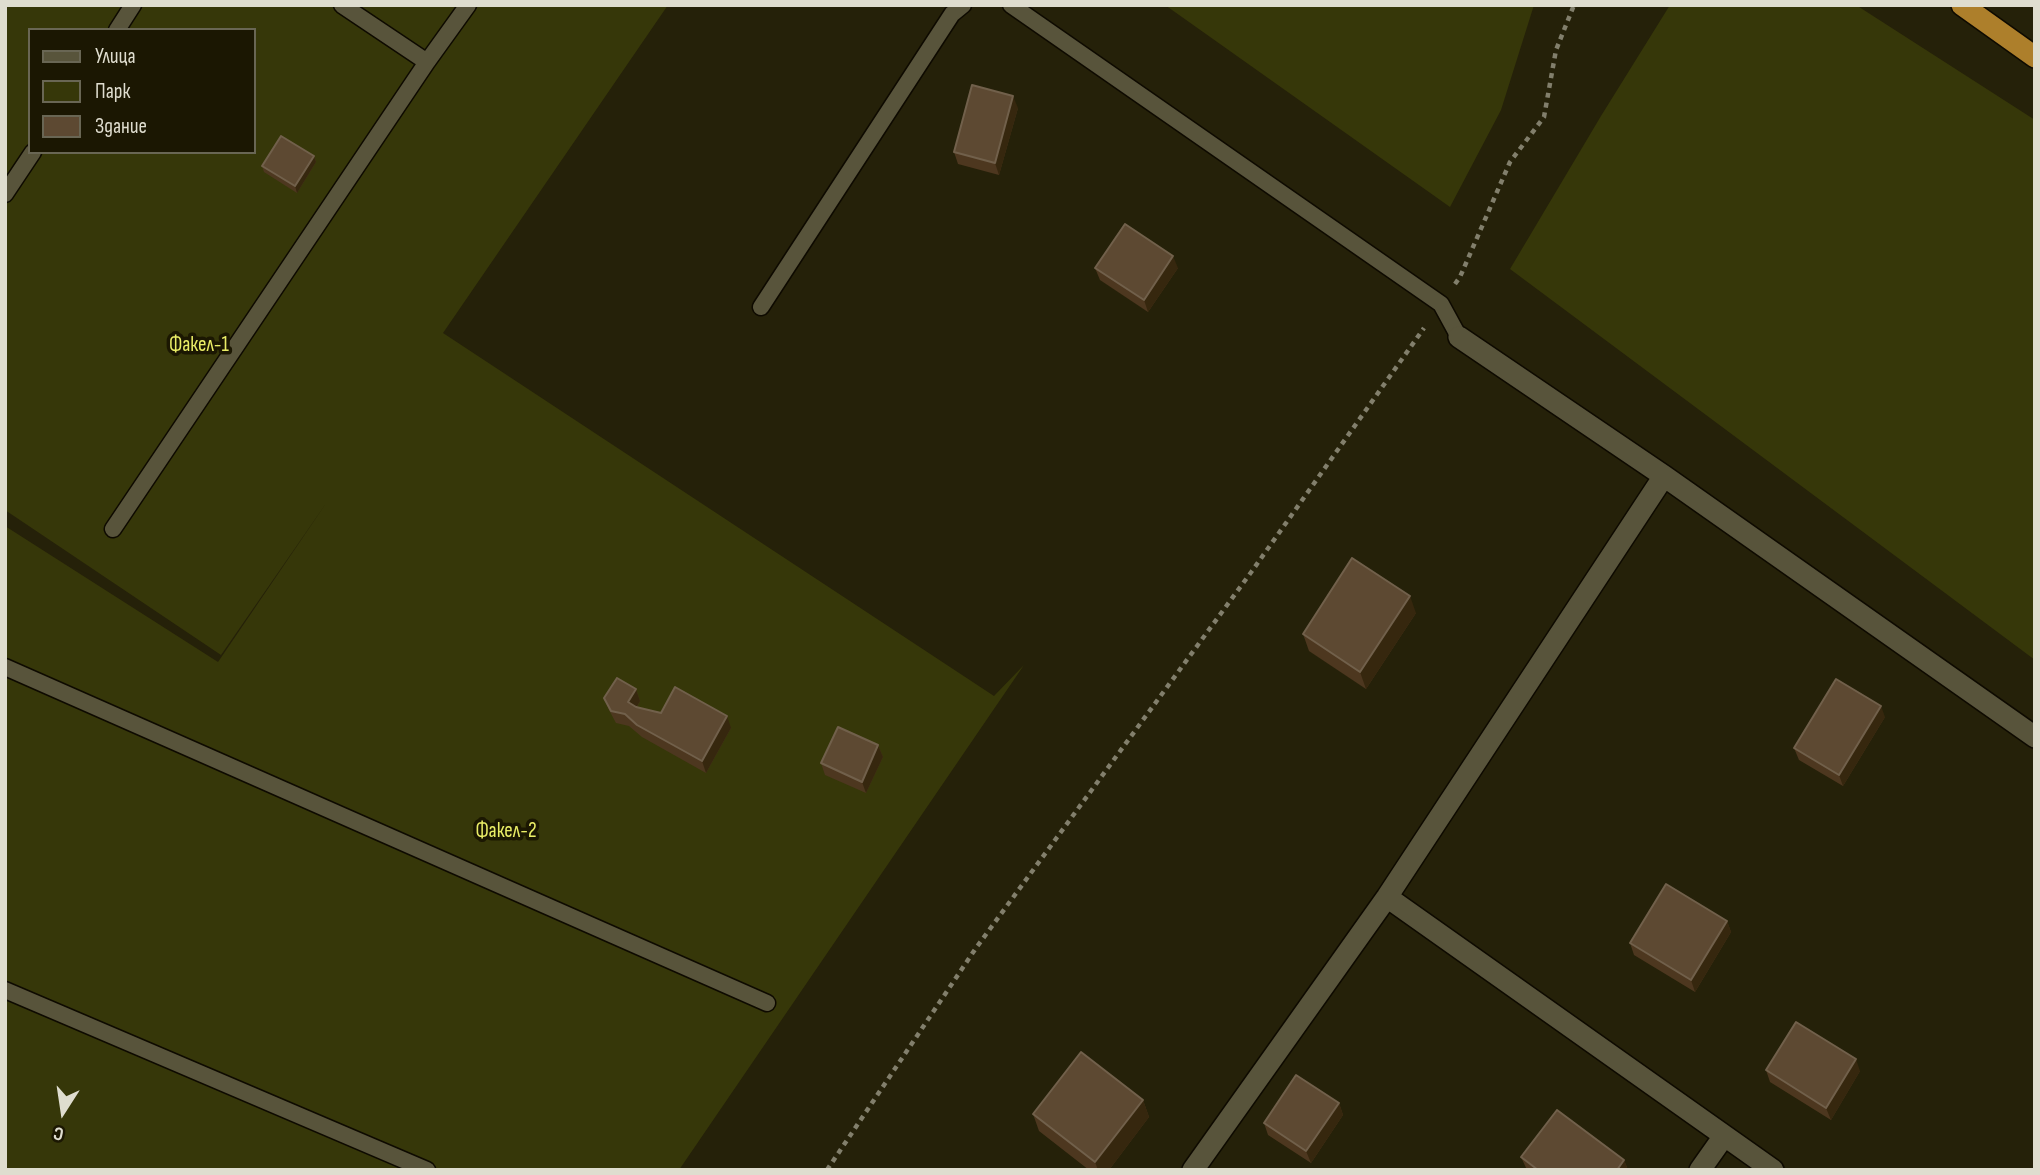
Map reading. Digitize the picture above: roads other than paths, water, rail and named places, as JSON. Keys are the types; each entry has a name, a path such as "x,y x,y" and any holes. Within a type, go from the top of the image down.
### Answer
{"highway":[{"path":"1962,5 2035,57"}],"street":[{"path":"1459,337 1664,476 2035,737"},
{"path":"1193,1170 1387,897 1664,476"},
{"path":"1387,897 1773,1170"},
{"path":"1700,1170 1724,1136"}],"lane":[{"path":"118,28 133,5"},
{"path":"342,5 427,62"},
{"path":"113,528 468,5"},
{"path":"761,307 951,14 962,5"},
{"path":"1011,5 1441,304 1459,337"},
{"path":"5,194 32,154"},
{"path":"5,667 767,1003"},
{"path":"5,990 427,1170"}],"park label":[{"name":"Факел-1","path":"199,346"},
{"name":"Факел-2","path":"506,832"}]}
